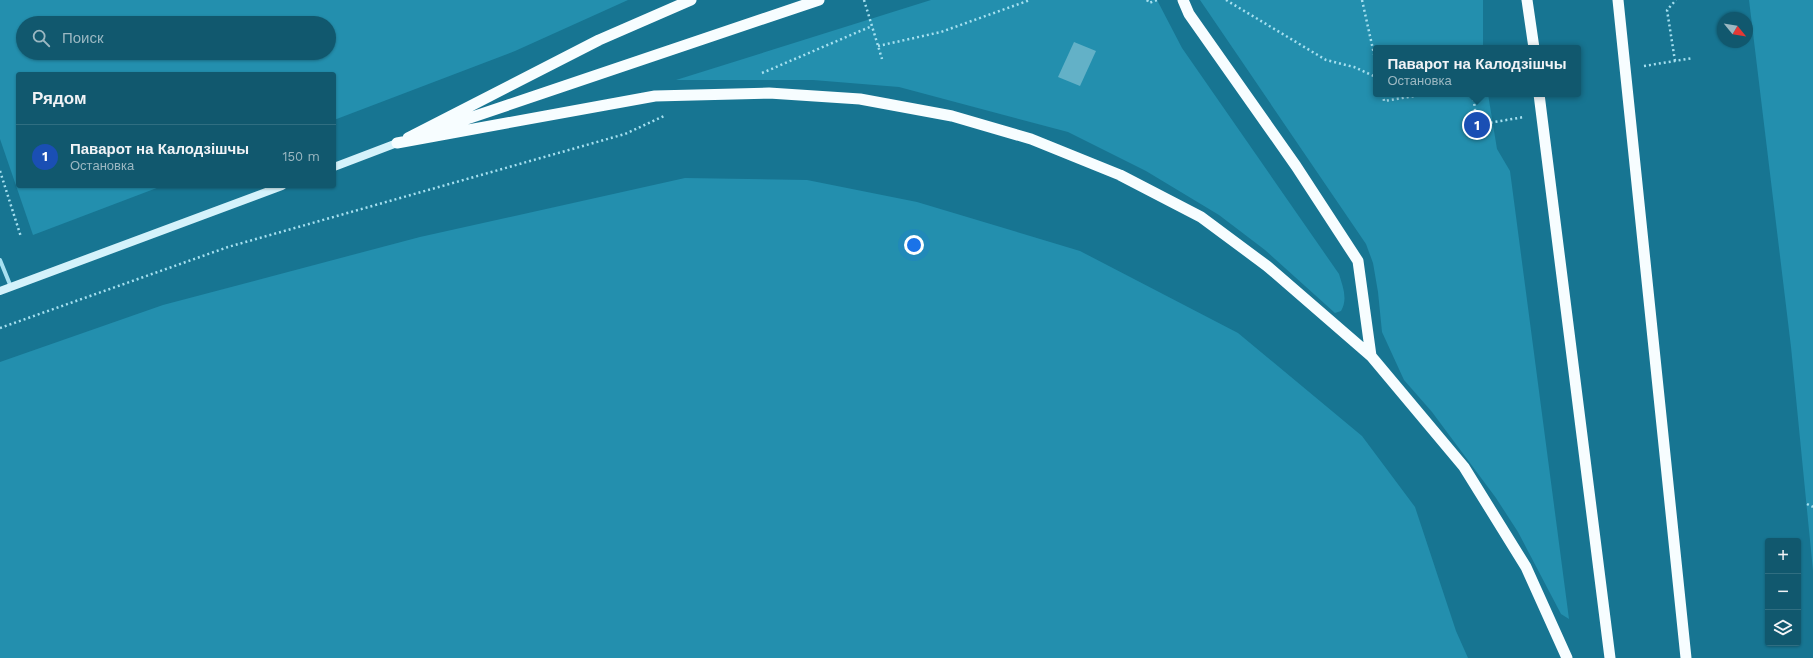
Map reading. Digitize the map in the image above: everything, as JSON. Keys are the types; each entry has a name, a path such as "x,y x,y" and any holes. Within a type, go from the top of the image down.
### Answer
{"highway":[{"path":"397,143 599,40 691,0"},
{"path":"397,143 818,0"},
{"path":"1183,0 1189,14 1296,166 1358,261 1371,356"},
{"path":"1527,0 1534,45"},
{"path":"1618,0 1686,658"},
{"path":"397,143 655,96 769,93 860,99 952,116 1030,139 1120,175 1201,217 1267,266 1371,356 1464,467 1526,567 1567,658"},
{"path":"1539,97 1610,658"}],"main road":[{"path":"336,166 397,143"},
{"path":"0,291 277,188"}],"street":[{"path":"0,260 11,287"}],"path":[{"path":"864,0 882,59"},
{"path":"878,46 941,32 1030,0"},
{"path":"1147,0 1149,3 1158,0"},
{"path":"1226,0 1326,60 1354,67 1373,76"},
{"path":"1362,0 1373,50"},
{"path":"1676,0 1667,10 1676,61"},
{"path":"755,76 872,26"},
{"path":"1625,69 1693,58"},
{"path":"1383,97 1384,101 1409,97"},
{"path":"1473,97 1477,124 1542,115"},
{"path":"0,328 228,247 625,134 668,114"},
{"path":"0,171 22,237"},
{"path":"1806,504 1813,507"}],"shaded area":[{"path":"0,0 628,0 515,51 336,119 336,72 16,72 16,186 0,139"},
{"path":"931,0 1157,0 1182,48 1339,274 1344,297 1341,311 1335,313 1265,250 1219,215 1146,171 1068,132 899,87 813,80 676,80"},
{"path":"1200,0 1483,0 1483,45 1373,45 1373,97 1488,97 1497,149 1510,171 1569,619 1561,614 1518,532 1496,498 1432,412 1404,380 1382,332 1378,292 1373,263 1366,244"},
{"path":"1749,0 1813,0 1813,571 1791,347 1753,33 1753,12 1750,12"},
{"path":"685,178 807,180 917,202 1080,251 1238,333 1362,436 1415,507 1456,631 1468,658 0,658 0,362 163,305 420,237"},
{"path":"17,188 157,188 33,235"}],"building":[{"path":"1074,42 1096,51 1080,86 1058,77"}],"place":[{"name":"Паварот на Калодзішчы","path":"1477,125"}]}
